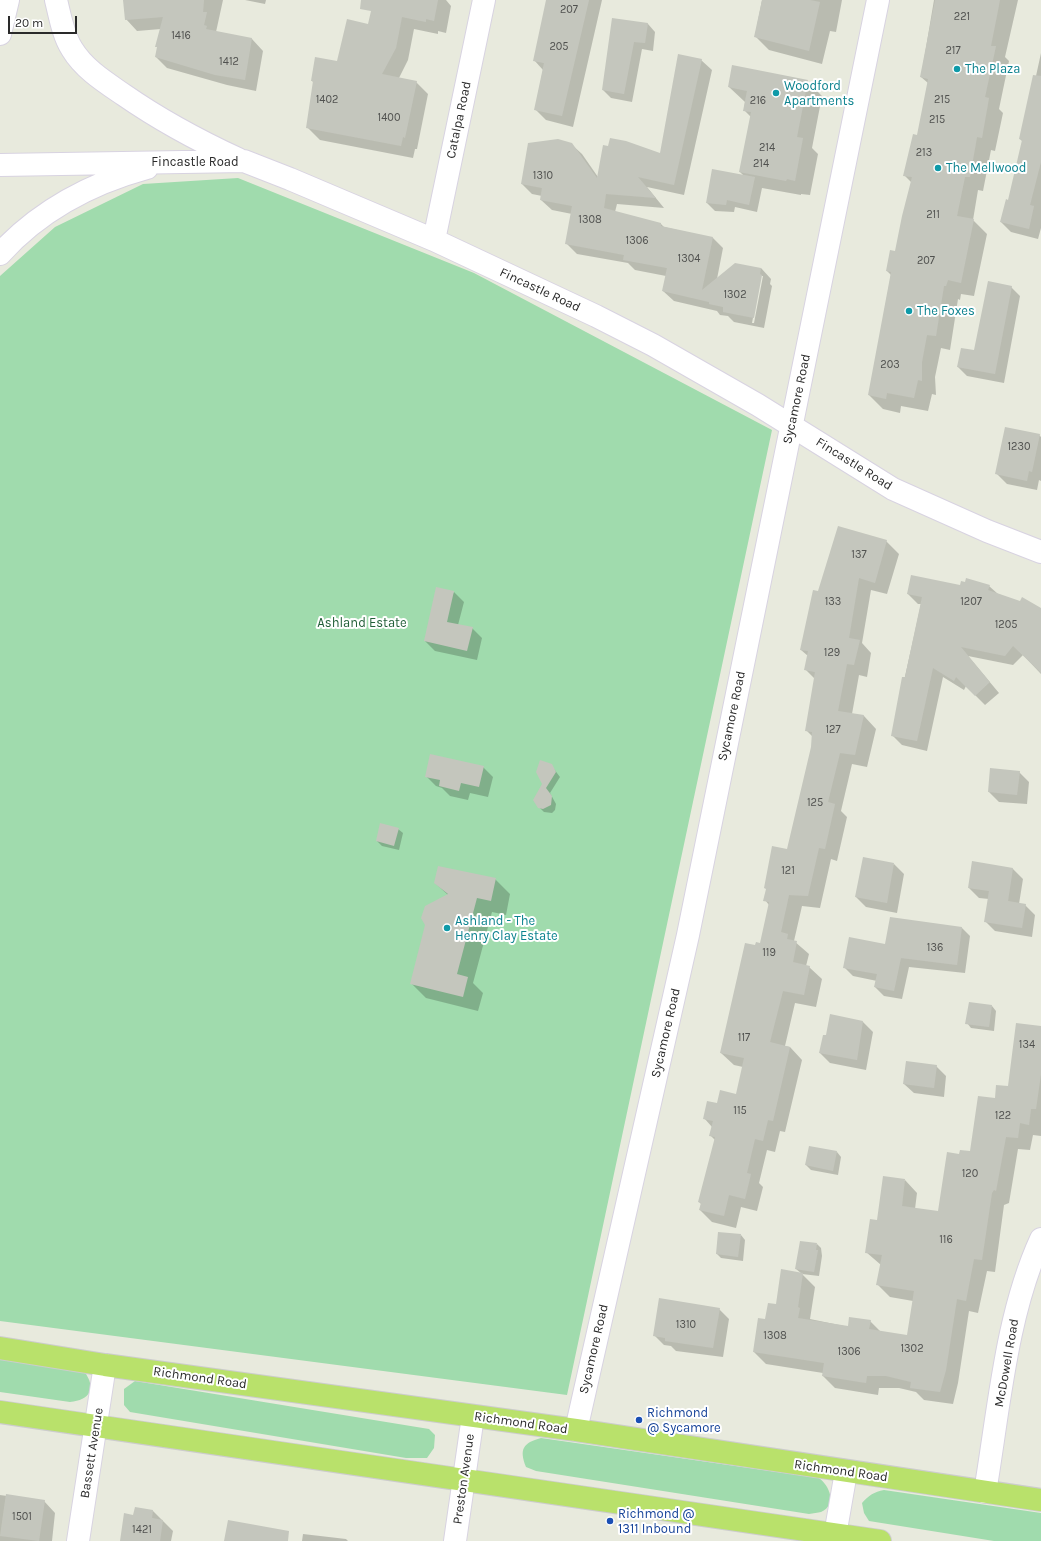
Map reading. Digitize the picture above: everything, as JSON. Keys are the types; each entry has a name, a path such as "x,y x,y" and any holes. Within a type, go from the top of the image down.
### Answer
{"main road":[{"name":"Richmond Road","path":"0,1348 105,1365 576,1430 846,1472 1041,1500"},
{"path":"0,1412 465,1481 572,1495 834,1538 880,1541"}],"street":[{"path":"0,34 8,0"},
{"path":"56,0 71,48 87,66 105,82 159,119 199,141 244,162"},
{"name":"Catalpa Road","path":"434,240 484,0"},
{"name":"Sycamore Road","path":"576,1430 688,935 878,0"},
{"path":"0,254 44,215 72,196 145,168 176,161"},
{"name":"Fincastle Road","path":"0,164 176,161 244,162 290,179 434,240 596,316 653,345 792,426 893,489 987,531 1041,552"},
{"name":"McDowell Road","path":"985,1492 1012,1328 1023,1284 1041,1239"},
{"name":"Bassett Avenue","path":"78,1541 97,1426 105,1365"},
{"name":"Preston Avenue","path":"455,1541 465,1481 473,1416"},
{"path":"834,1538 846,1472"}],"green space":[{"name":"Ashland Estate","path":"238,178 474,273 772,430 567,1395 0,1321 0,276 55,227 143,184"},
{"path":"0,1358 84,1371 88,1377 91,1388 87,1396 77,1401 70,1402 0,1392"},
{"path":"135,1381 429,1429 435,1435 434,1448 427,1458 406,1458 130,1412 124,1405 124,1389"},
{"path":"541,1438 819,1478 829,1490 829,1505 821,1512 809,1514 536,1471 526,1467 523,1451 526,1445 530,1442"},
{"path":"884,1490 1041,1513 1041,1541 994,1541 869,1521 864,1513 862,1503 872,1494"}],"building":[{"path":"123,0 204,0 203,12 207,12 204,25 207,26 206,29 252,38 245,80 215,75 155,57 157,47 155,47 163,17 125,20"},
{"path":"361,0 438,0 434,21 426,19 426,22 402,17 396,48 382,74 417,81 405,138 403,137 401,146 306,128 315,57 337,61 347,19 368,24 371,11 360,9"},
{"path":"546,0 589,0 562,116 534,110 544,63 533,61"},
{"path":"762,0 810,0 820,2 809,51 754,37"},
{"path":"935,0 1000,0 991,46 996,46 985,97 989,98 982,138 977,137 970,177 965,177 957,216 974,219 961,283 948,280 946,286 944,286 936,336 927,335 922,362 922,381 918,380 914,398 887,393 886,399 868,395 891,272 886,271 890,250 895,251 912,177 903,176 913,134 917,135 928,79 920,77"},
{"path":"612,18 648,23 645,43 634,42 624,94 602,90"},
{"path":"678,54 702,59 674,185 638,177 656,198 606,194 604,208 661,223 661,226 713,237 702,290 735,263 761,268 760,274 762,275 754,318 723,312 723,307 709,304 709,302 662,291 667,268 623,260 624,255 565,244 572,206 540,200 542,188 521,184 528,143 558,139 572,143 597,178 603,145 608,146 610,138 626,141 660,153"},
{"path":"732,65 808,80 797,137 803,138 795,181 787,179 786,181 739,172 751,112 743,111 747,91 728,87"},
{"path":"1033,75 1041,76 1041,162 1030,205 1034,206 1029,229 1000,222 1006,199 1008,200 1022,140 1019,139"},
{"path":"712,169 755,177 749,205 727,200 726,205 706,203"},
{"path":"988,281 1012,286 995,374 957,367 961,348 974,350"},
{"path":"1005,427 1040,434 1032,472 1029,471 1027,481 995,474"},
{"path":"838,526 887,540 875,583 859,578 849,638 860,640 854,665 847,664 838,711 864,715 855,755 840,753 828,802 835,804 825,849 819,848 808,896 789,895 781,932 788,934 787,939 797,941 793,962 810,966 804,995 783,991 770,1042 790,1047 773,1121 768,1120 763,1141 755,1139 747,1173 751,1174 745,1199 729,1195 724,1216 699,1210 701,1203 698,1202 715,1137 709,1136 713,1121 703,1119 707,1101 717,1103 720,1090 736,1094 744,1058 720,1053 745,943 755,945 756,942 760,943 769,902 763,901 772,846 787,849 811,747 812,732 805,731 815,672 804,670 808,651 800,650 813,590 818,591"},
{"path":"911,575 960,585 961,581 965,582 966,578 990,585 988,590 1020,601 1022,597 1041,608 1041,673 1013,646 1005,656 961,647 990,682 975,696 956,677 954,681 933,668 917,741 891,736 902,677 905,677 922,597 907,594"},
{"path":"436,587 454,591 447,622 473,627 467,651 424,641"},
{"path":"430,754 484,766 479,787 461,783 459,791 439,786 440,780 425,777"},
{"path":"540,760 552,764 556,772 546,788 552,796 551,805 543,809 538,808 533,800 542,784 536,772"},
{"path":"990,768 1020,771 1017,795 988,792"},
{"path":"380,823 399,828 394,846 376,841"},
{"path":"863,857 894,863 887,903 855,897"},
{"path":"972,861 1013,868 1008,901 1026,904 1022,928 984,922 989,891 968,888"},
{"name":"Ashland - The Henry Clay Estate","path":"438,866 496,878 491,901 477,898 457,974 468,977 463,997 410,984 425,925 421,918 425,906 448,894 434,883"},
{"path":"890,917 962,927 957,965 901,958 894,991 874,987 877,974 843,968 849,937 885,944"},
{"path":"969,1002 992,1005 989,1027 965,1024"},
{"path":"830,1014 863,1021 857,1060 819,1053 823,1035 826,1035"},
{"path":"1016,1023 1041,1026 1041,1074 1036,1109 1031,1109 1029,1125 1020,1123 1018,1138 1006,1137 996,1191 994,1190 992,1193 982,1260 974,1259 966,1301 957,1299 946,1370 940,1392 910,1388 911,1382 886,1376 867,1376 866,1383 822,1376 824,1363 753,1352 758,1318 765,1319 768,1303 776,1304 781,1269 803,1273 798,1307 800,1308 798,1318 848,1326 849,1317 871,1320 869,1329 907,1335 914,1291 876,1285 882,1255 865,1253 870,1219 877,1220 883,1176 905,1179 902,1206 938,1211 947,1152 959,1154 960,1150 970,1151 978,1096 995,1098 996,1085 1008,1086"},
{"path":"906,1061 937,1065 934,1088 903,1084"},
{"path":"809,1146 837,1151 833,1171 805,1165"},
{"path":"718,1232 741,1234 738,1257 716,1254"},
{"path":"800,1241 817,1243 816,1250 818,1250 814,1272 795,1269"},
{"path":"659,1298 720,1308 713,1348 665,1341 665,1338 653,1336"},
{"path":"6,1494 45,1500 39,1541 0,1536"},
{"path":"135,1507 153,1510 152,1518 163,1520 160,1541 120,1541 124,1513 133,1515"},
{"path":"228,1520 289,1531 288,1541 224,1541"}],"place":[{"name":"The Plaza","path":"957,69"},
{"name":"Woodford Apartments","path":"776,93"},
{"name":"The Mellwood","path":"938,168"},
{"name":"The Foxes","path":"909,311"},
{"name":"Ashland - The Henry Clay Estate","path":"447,928"},
{"name":"Richmond @ Sycamore","path":"639,1420"},
{"name":"Richmond @ 1311 Inbound","path":"610,1521"}]}
